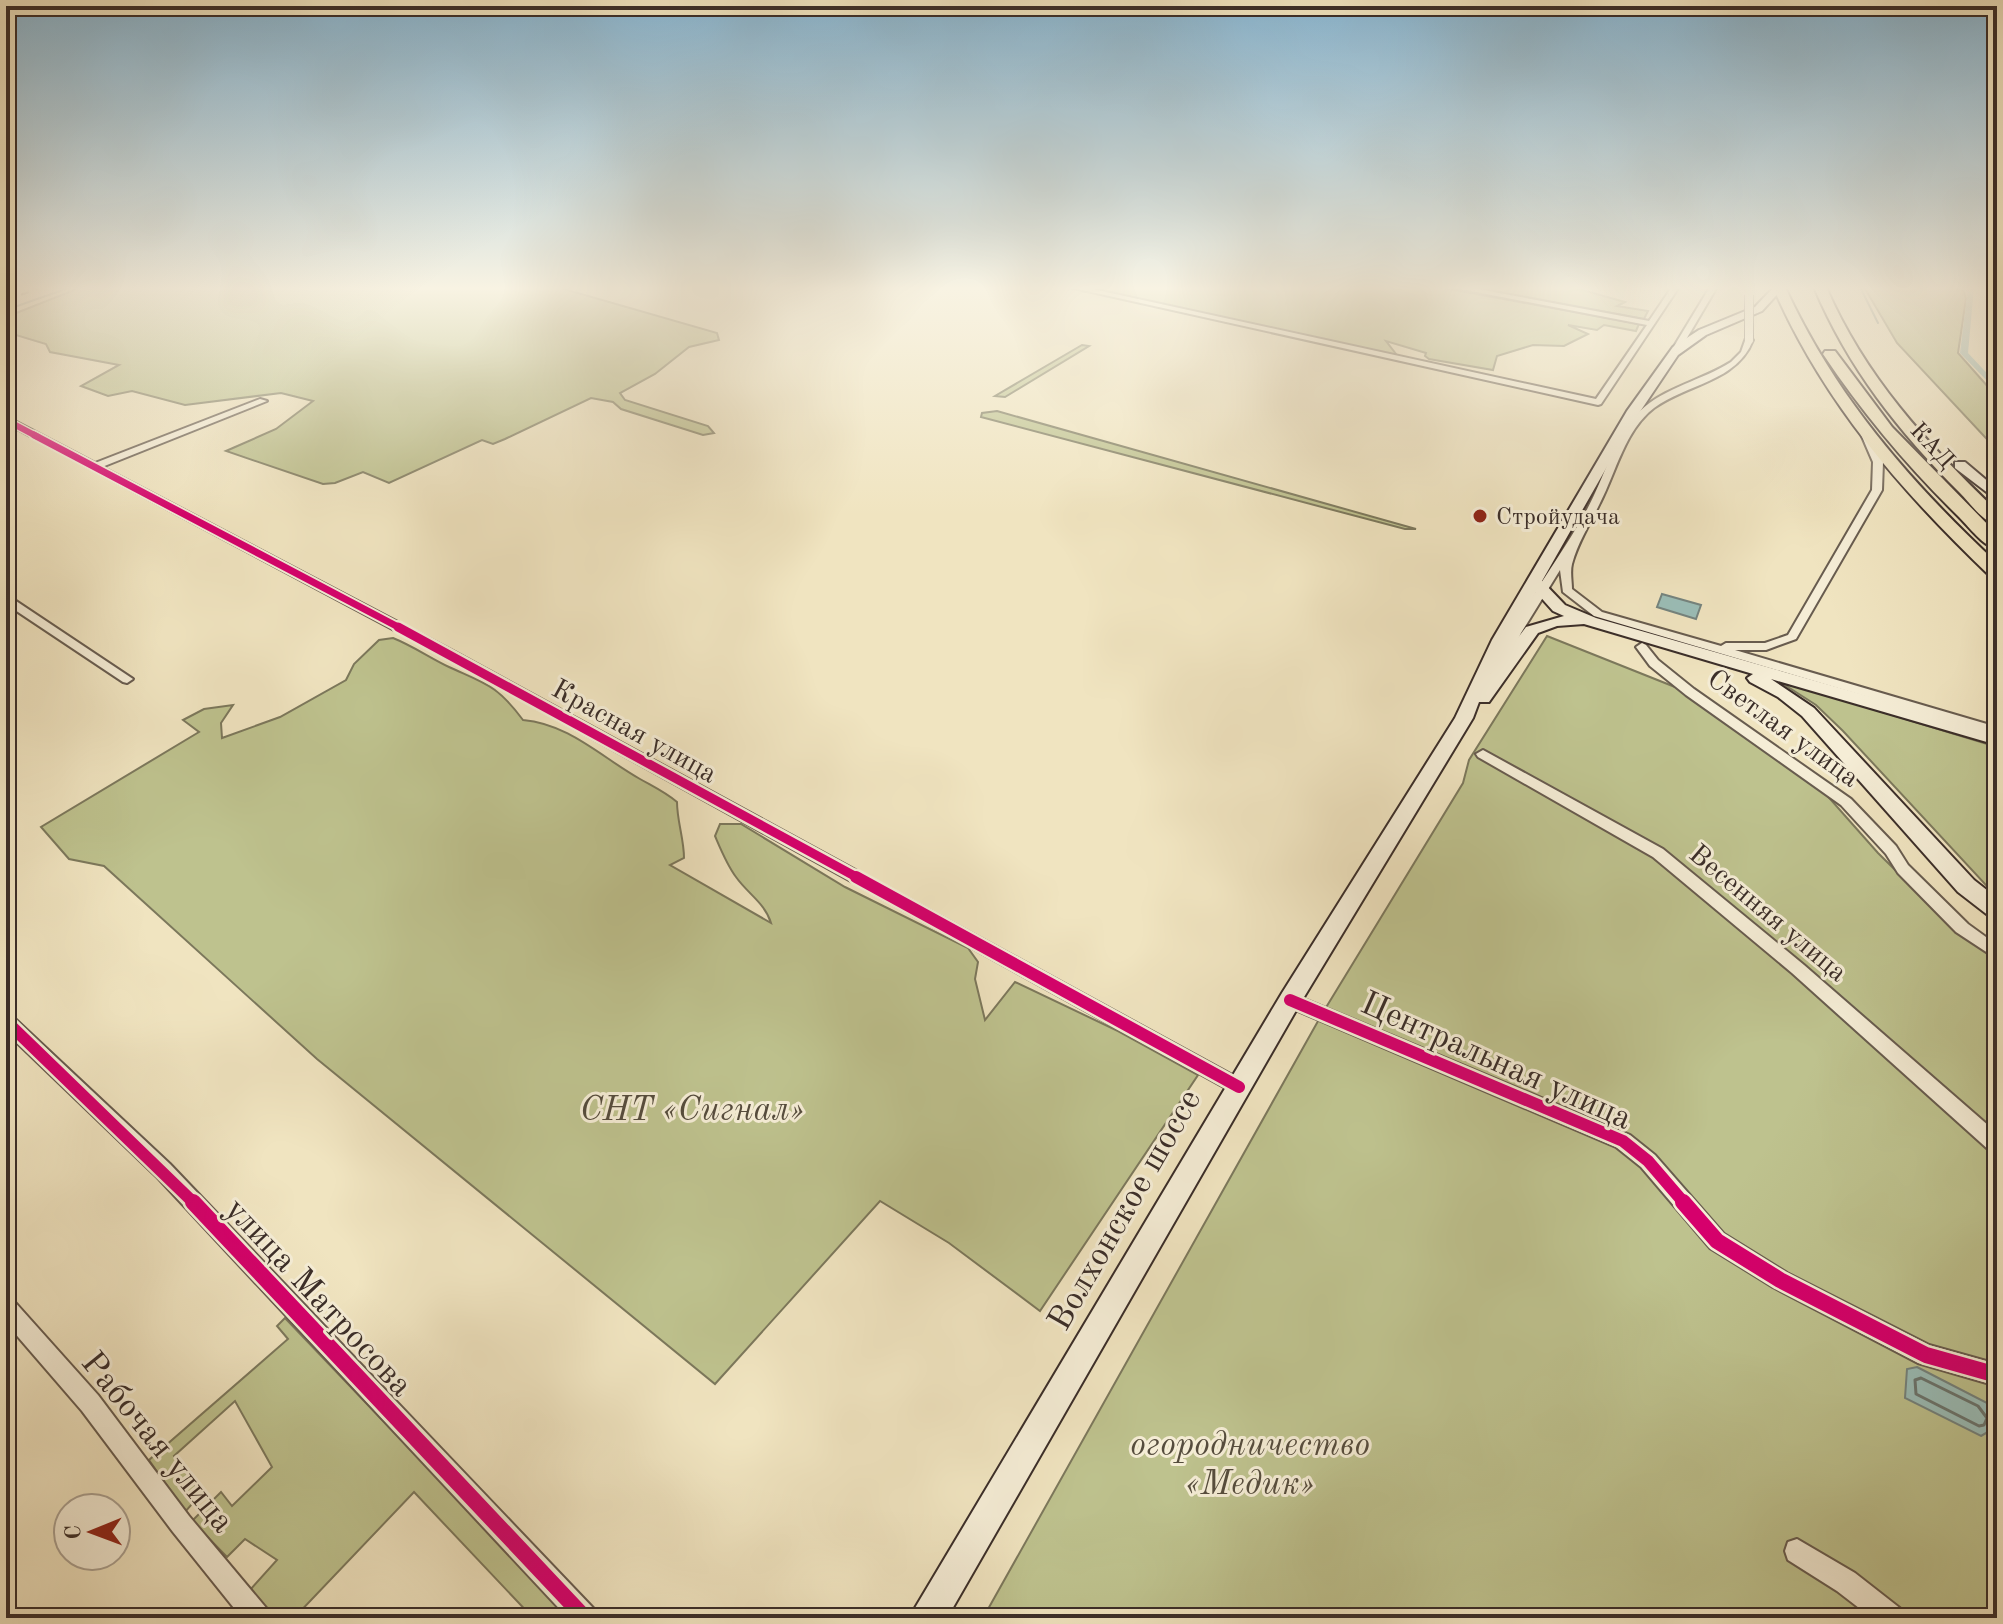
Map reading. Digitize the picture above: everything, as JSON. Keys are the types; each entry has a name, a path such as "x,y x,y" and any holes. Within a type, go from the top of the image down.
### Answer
{"highway":[{"path":"1815,363 1864,432 1951,528 1997,573"},
{"name":"КАД","path":"1836,363 1856,394 1949,497 1997,544"},
{"name":"КАД","path":"1858,363 1915,439 1997,520"},
{"path":"1871,363 1997,503"}],"main road":[{"name":"Волхонское шоссе","path":"927,1618 1290,1000 1464,718 1471,697 1538,586 1627,418 1666,363"},
{"path":"1960,465 1997,496"},
{"path":"1538,586 1559,608 1650,644 1760,680 1796,702 1837,742 1966,886 1997,910"},
{"path":"1492,682 1506,668 1532,630 1555,621 1590,621"},
{"path":"1650,644 1997,739"},
{"name":"Волхонское шоссе","path":"1464,718 1481,702 1492,682"}],"street":[{"path":"1419,363 1598,402 1626,363"},
{"name":"Волхонское шоссе","path":"1492,682 1538,586 1576,536 1643,413 1673,392 1735,363"},
{"path":"96,466 263,401"},
{"name":"Красная улица","path":"6,420 513,688 1239,1087"},
{"path":"1686,640 1725,647 1753,647 1792,637 1877,490 1878,462 1864,432"},
{"path":"1576,536 1564,579 1573,596 1598,614 1997,731"},
{"path":"6,599 127,679"},
{"name":"Светлая улица","path":"1650,644 1654,663 1846,802 1891,850 1903,869 1962,928 1997,953"},
{"name":"Весенняя улица","path":"1483,754 1658,853 1798,969 1997,1145"},
{"name":"Центральная улица","path":"1290,1000 1623,1141 1648,1161 1717,1241 1780,1280 1926,1355 1997,1375"},
{"name":"улица Матросова","path":"6,1021 163,1170 585,1618"},
{"name":"Рабочая улица","path":"6,1307 90,1403 181,1524 258,1618"},
{"path":"1797,1551 1846,1582 1892,1618"}],"green space":[{"path":"107,363 669,363 620,393 625,400 708,426 714,433 703,435 621,409 613,402 591,398 505,439 493,444 482,440 389,483 363,472 335,483 323,484 226,451 276,429 313,401 281,393 185,405 132,391 108,396 81,386 119,365"},
{"path":"1052,363 1061,363 1005,397 995,396"},
{"path":"1451,363 1495,363 1493,370"},
{"path":"1915,363 1967,363 1997,397 1997,450"},
{"path":"997,411 1416,529 1405,529 981,417 982,413"},
{"name":"огородничество «Медик»","path":"1547,636 1685,691 1824,792 1878,853 1961,935 1997,958 1997,1618 983,1618 1322,1014 1463,783 1469,760"},
{"name":"СНТ «Сигнал»","path":"393,638 490,687 506,699 523,720 570,735 673,798 677,802 684,858 670,865 771,923 765,910 727,862 715,836 720,824 741,824 845,887 968,948 978,962 975,979 985,1020 1015,982 1118,1031 1198,1075 1040,1311 949,1243 880,1201 715,1384 317,1059 104,866 69,859 41,827 199,732 183,720 204,709 233,705 221,723 222,738 280,717 346,680 354,664 379,640"},
{"path":"1777,680 1997,747 1997,897 1843,731 1816,705"},
{"path":"285,1318 571,1618 533,1618 414,1492 294,1618 274,1618 250,1590 277,1560 245,1539 227,1557 192,1521 221,1492 232,1506 272,1467 235,1401 174,1456 201,1494 185,1512 149,1460 288,1339 277,1326"}],"water":[{"path":"1662,594 1701,605 1696,619 1657,607"},
{"path":"1917,1367 1989,1404 1994,1418 1990,1430 1981,1436 1905,1398 1907,1369"}],"waterway":[{"path":"1973,363 1997,389"}],"cycle path":[{"path":"6,420 449,654 1239,1087"},
{"path":"1290,1000 1623,1141 1648,1161 1717,1241 1780,1280 1926,1355 1997,1375"},
{"path":"6,1021 163,1170 585,1618"}],"place":[{"name":"Стройудача","path":"1480,516"}]}
